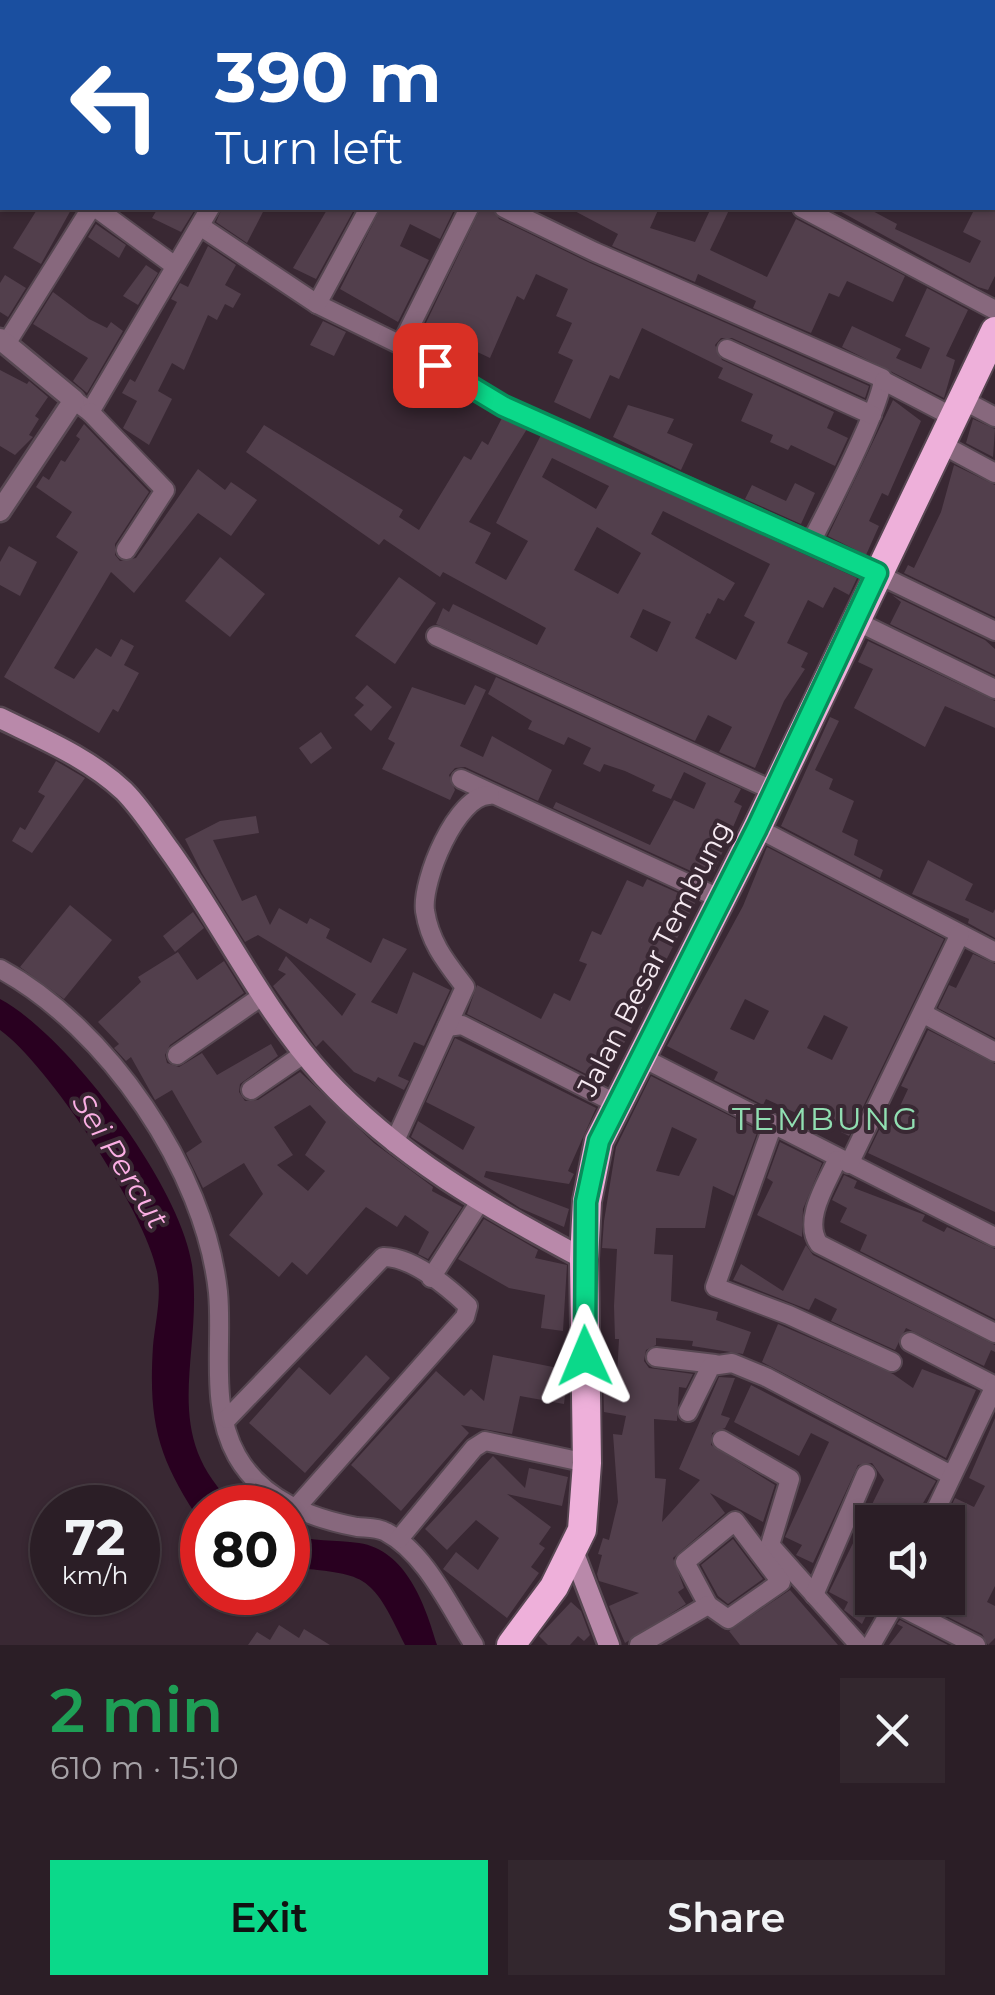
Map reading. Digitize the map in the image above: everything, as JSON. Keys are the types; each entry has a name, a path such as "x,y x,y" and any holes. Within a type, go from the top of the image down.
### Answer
{"highway":[{"name":"Jalan Besar Tembung","path":"511,1645 554,1588 582,1530 587,1462 584,1258 590,1172 615,1103 757,828 995,331"}],"main road":[{"path":"0,718 54,744 126,794 189,878 262,996 304,1053 394,1143 479,1204 584,1258"},
{"path":"573,1551 609,1645"}],"street":[{"path":"93,210 3,342 82,406 165,490 126,550"},
{"path":"97,210 176,266"},
{"path":"0,511 82,406 209,210"},
{"path":"317,304 367,210"},
{"path":"401,345 468,210"},
{"path":"806,210 995,310"},
{"path":"527,212 565,239 884,381 959,409 995,417"},
{"path":"200,226 317,304 401,345 503,406 811,542 995,631"},
{"path":"727,349 872,414"},
{"path":"811,542 884,381"},
{"path":"942,445 995,472"},
{"path":"856,621 995,689"},
{"path":"436,636 772,790"},
{"path":"461,779 721,899"},
{"path":"394,1143 465,986 436,946 426,914 426,887 466,805 490,795"},
{"path":"757,828 995,952"},
{"path":"960,934 924,1014 814,1216 815,1238 995,1333"},
{"path":"0,969 32,987 91,1036 139,1100 180,1174 206,1230 214,1263 218,1361 234,1453 263,1485"},
{"path":"177,1055 262,996"},
{"path":"924,1014 995,1052"},
{"path":"448,1027 462,1025 615,1103"},
{"path":"252,1090 304,1053"},
{"path":"640,1057 995,1237"},
{"path":"772,1127 715,1288 790,1315 892,1362"},
{"path":"431,1278 479,1204"},
{"path":"226,1419 377,1260 397,1258 466,1303 467,1314 310,1492"},
{"path":"910,1342 995,1386 986,1424 950,1476 937,1505"},
{"path":"656,1357 732,1363 766,1377 950,1476"},
{"path":"688,1412 706,1372 715,1364"},
{"path":"722,1440 790,1479 770,1545 860,1645"},
{"path":"398,1540 474,1448 485,1441 587,1462"},
{"path":"814,1594 866,1474"},
{"path":"310,1513 382,1529 398,1540 419,1561 474,1645"},
{"path":"736,1521 781,1582 731,1618 708,1605 685,1560 736,1521"},
{"path":"639,1645 708,1605"},
{"path":"871,1645 888,1615"},
{"path":"921,1615 976,1645"}],"water":[{"name":"Sei Percut","path":"0,999 58,1045 88,1079 145,1156 167,1196 192,1265 190,1423 197,1451 217,1485 180,1487 160,1441 152,1398 159,1286 138,1220 70,1108 0,1030"},
{"path":"310,1538 359,1543 389,1556 411,1581 437,1645 405,1645 373,1590 363,1581 310,1569"}],"building":[{"path":"37,210 71,210 41,264 13,248"},
{"path":"157,210 195,210 181,232 152,218"},
{"path":"221,210 264,210 247,243 216,222"},
{"path":"327,210 354,210 316,279 293,268"},
{"path":"380,210 454,210 440,239 410,224 400,246 429,260 398,322 340,289"},
{"path":"480,210 493,210 499,219 590,263 869,386 865,398 732,338 721,338 715,345 722,360 834,412 827,428 848,438 835,466 791,445 788,450 770,442 773,435 741,421 753,394 718,378 723,368 642,328 619,379 610,375 590,419 554,402 573,360 558,353 572,323 556,316 568,289 536,274 524,300 517,296 490,358 454,341 450,350 430,340 433,334 423,329"},
{"path":"573,210 658,210 650,228 695,242 710,210 729,210 710,250 767,277 796,219 905,276 893,302 847,281 839,297 829,293 811,333 753,308 756,301 698,274 695,282 612,246 618,234"},
{"path":"838,210 871,210 897,224 895,229 970,263 981,241 963,232 974,210 995,210 995,276 988,290"},
{"path":"96,224 126,245 119,258 88,237"},
{"path":"208,246 236,265 225,285 241,294 233,308 225,304 217,320 208,315 184,370 172,363 158,391 172,399 149,445 123,428 137,401 122,393 130,379 135,382 177,302 171,299 180,283 188,287"},
{"path":"146,265 158,273 138,305 123,296"},
{"path":"5,275 26,288 8,317 0,312 0,283"},
{"path":"927,288 968,310 946,356 955,360 944,398 842,347 852,326 901,349 896,358 921,369 930,348 905,336"},
{"path":"53,292 89,319 107,328 111,322 123,331 87,393 73,381 88,358 33,324"},
{"path":"323,321 346,332 334,356 310,345"},
{"path":"0,370 27,384 29,381 48,397 35,416 39,419 29,435 33,437 15,455 0,446"},
{"path":"893,400 921,421 888,496 882,493 869,521 879,526 866,555 828,536"},
{"path":"628,405 674,419 667,433 693,444 681,470 613,437"},
{"path":"502,418 527,429 469,522 491,533 475,563 506,580 528,541 496,523 541,435 857,578 849,595 834,587 823,608 808,600 787,643 808,653 801,667 805,669 784,701 755,768 719,752 732,727 708,715 695,741 436,624 443,608 449,612 453,604 537,645 546,628 443,572 440,577 384,539 379,545 246,452 264,425 403,510 399,517 419,530 464,456 471,460 482,441 488,445","holes":["552,458 609,486 596,509 542,477","663,511 770,564 744,616 755,622 736,660 695,638 707,613 710,614 718,598 724,601 735,583 651,534","597,527 641,553 618,594 574,570","643,609 671,622 657,652 630,637"]},
{"path":"973,419 995,429 993,457 966,443"},
{"path":"84,424 149,492 115,544 115,555 120,561 136,558 198,469 225,490 231,482 257,500 231,536 198,513 134,593 111,572 54,668 74,679 96,648 111,657 121,639 134,646 124,665 139,673 118,712 113,709 99,733 4,677 78,552 56,537 72,512 36,487 43,476 49,480 61,460 65,462 80,439 76,436"},
{"path":"954,465 995,485 995,617 904,573 908,565 914,568 941,512"},
{"path":"795,483 815,493 801,524 745,499 752,485 786,501"},
{"path":"9,546 37,562 20,596 0,585 0,562"},
{"path":"220,557 265,594 230,637 185,601"},
{"path":"399,577 436,603 395,664 355,636"},
{"path":"892,595 985,640 995,649 995,675 890,624 901,602"},
{"path":"868,641 995,701 995,728 945,706 925,747 854,708 873,669 858,662"},
{"path":"496,677 741,789 734,802 742,806 714,872 708,869 704,877 553,808 556,802 650,845 674,800 694,809 706,783 684,772 671,799 652,791 655,785 625,771 604,764 600,772 583,764 591,748 568,737 564,745 528,729 532,721 488,694"},
{"path":"367,685 392,707 371,731 354,715 364,705 355,698"},
{"path":"475,685 486,690 460,746 483,757 492,736 552,770 538,801 465,767 455,768 449,775 455,790 450,800 382,769 395,743 388,739 412,687 465,705"},
{"path":"830,717 839,721 815,770 833,779 829,789 854,801 842,832 858,840 854,855 883,870 880,878 781,826"},
{"path":"321,732 332,748 311,764 299,748"},
{"path":"56,761 85,778 32,853 12,841 20,827 25,830 45,796 38,792"},
{"path":"256,816 259,833 213,840 242,901 256,895 270,925 279,908 307,924 310,918 330,929 326,938 371,963 383,938 407,949 371,1002 397,1014 413,972 450,990 424,1046 414,1042 398,1076 409,1081 404,1090 378,1077 375,1082 354,1072 323,1040 316,1047 273,986 286,974 278,970 286,956 342,1016 356,994 258,935 245,942 185,839 220,821"},
{"path":"767,847 944,939 849,1136 841,1132 844,1125 800,1104 796,1113 766,1099 763,1105 714,1080 718,1072 667,1046 743,906","holes":["745,999 769,1011 754,1040 730,1029","824,1015 848,1027 832,1060 807,1048"]},
{"path":"928,860 973,884 965,900 993,913 995,909 995,938 968,923 969,919 912,894"},
{"path":"647,879 696,901 604,1083 467,1014 477,985 541,1019 554,993 570,1001 587,964 579,961 592,931 601,935 627,880 643,887"},
{"path":"70,905 112,940 64,999 20,967"},
{"path":"193,912 204,928 175,952 163,936"},
{"path":"178,952 197,980 224,961 244,993 170,1045 165,1055 167,1063 179,1067 202,1053 217,1075 271,1044 278,1056 240,1084 239,1092 245,1101 258,1100 300,1072 374,1143 433,1187 432,1191 462,1207 428,1259 418,1254 429,1232 405,1215 397,1227 366,1207 307,1275 292,1262 279,1277 229,1235 263,1194 244,1163 203,1188 186,1153 202,1142 172,1090 155,1100 131,1057 126,1061 114,1048 119,1044 98,1022 141,982 138,977","holes":["310,1105 326,1122 305,1155 325,1171 308,1191 277,1165 293,1155 274,1127"]},
{"path":"973,954 995,964 995,1038 938,1008 949,985 956,988"},
{"path":"928,1030 995,1064 995,1212 868,1153 880,1128 888,1132 908,1089 901,1086"},
{"path":"455,1038 596,1108 568,1171 574,1174 569,1184 486,1171 484,1177 569,1209 564,1227 520,1208 411,1137 418,1121 463,1150 475,1127 426,1102"},
{"path":"651,1076 758,1130 734,1196 713,1186 705,1228 656,1228 654,1254 673,1255 671,1301 718,1312 716,1320 751,1332 743,1354 692,1346 693,1341 656,1338 656,1345 646,1350 644,1361 649,1368 693,1374 686,1388 679,1387 677,1421 654,1419 655,1478 666,1479 662,1522 700,1480 679,1469 719,1377 735,1378 721,1415 730,1418 725,1428 712,1433 711,1445 775,1485 763,1522 710,1493 725,1513 673,1558 684,1588 678,1592 686,1604 625,1643 609,1606 639,1593 599,1581 597,1574 602,1555 598,1554 603,1538 609,1540 618,1502 613,1434 622,1435 626,1416 604,1412 603,1375 617,1375 619,1339 615,1339 614,1306 617,1249 602,1248 616,1147","holes":["672,1127 697,1139 679,1176 656,1171"]},
{"path":"780,1142 822,1163 803,1209 802,1237 757,1215 773,1182 767,1178"},
{"path":"844,1175 857,1181 854,1188 925,1215 922,1221 944,1232 947,1227 995,1249 995,1319 860,1251 867,1235 840,1222 847,1208 832,1200"},
{"path":"484,1219 538,1250 535,1258 567,1265 563,1331 541,1328 545,1295 509,1288 458,1259"},
{"path":"806,1245 813,1255 995,1345 995,1352 991,1350 984,1366 906,1328 895,1350 831,1321 837,1309 815,1298 809,1310 733,1280 741,1264 783,1291"},
{"path":"778,1324 893,1374 913,1388 922,1369 976,1390 946,1458 762,1362"},
{"path":"366,1355 390,1378 305,1473 249,1423 299,1367 330,1395"},
{"path":"493,1355 568,1370 564,1404 520,1396 512,1434 461,1425 469,1433 401,1511 351,1465 436,1371 464,1396 471,1389 484,1401"},
{"path":"751,1385 936,1481 922,1505 872,1505 884,1480 872,1463 858,1465 813,1563 796,1555 802,1545 785,1537 829,1442 811,1433 799,1456 734,1422"},
{"path":"995,1418 995,1586 987,1602 995,1606 995,1638 988,1645 982,1634 944,1615 965,1615 965,1505 952,1505 955,1498 974,1507 985,1486 969,1478"},
{"path":"493,1456 525,1488 529,1468 568,1477 562,1506 507,1494 551,1527 539,1544 545,1548 531,1567 539,1573 507,1618 443,1569 456,1552 478,1570 499,1538 476,1520 447,1550 425,1529"},
{"path":"733,1539 763,1579 728,1604 718,1596 701,1565"},
{"path":"855,1539 855,1615 866,1615 862,1624 844,1610 848,1602 829,1592"},
{"path":"790,1590 838,1645 740,1645 729,1631"},
{"path":"571,1602 581,1611 590,1635 584,1641 578,1636 570,1645 548,1645 539,1636"},
{"path":"900,1620 948,1645 889,1645 903,1627 897,1624"},
{"path":"279,1625 299,1638 304,1629 330,1645 248,1645 257,1632 270,1640"}],"district":[{"name":"TEMBUNG","path":"826,1119"}],"route":[{"path":"435,365 503,406 877,573 757,828 599,1141 586,1202 585,1356"}]}
